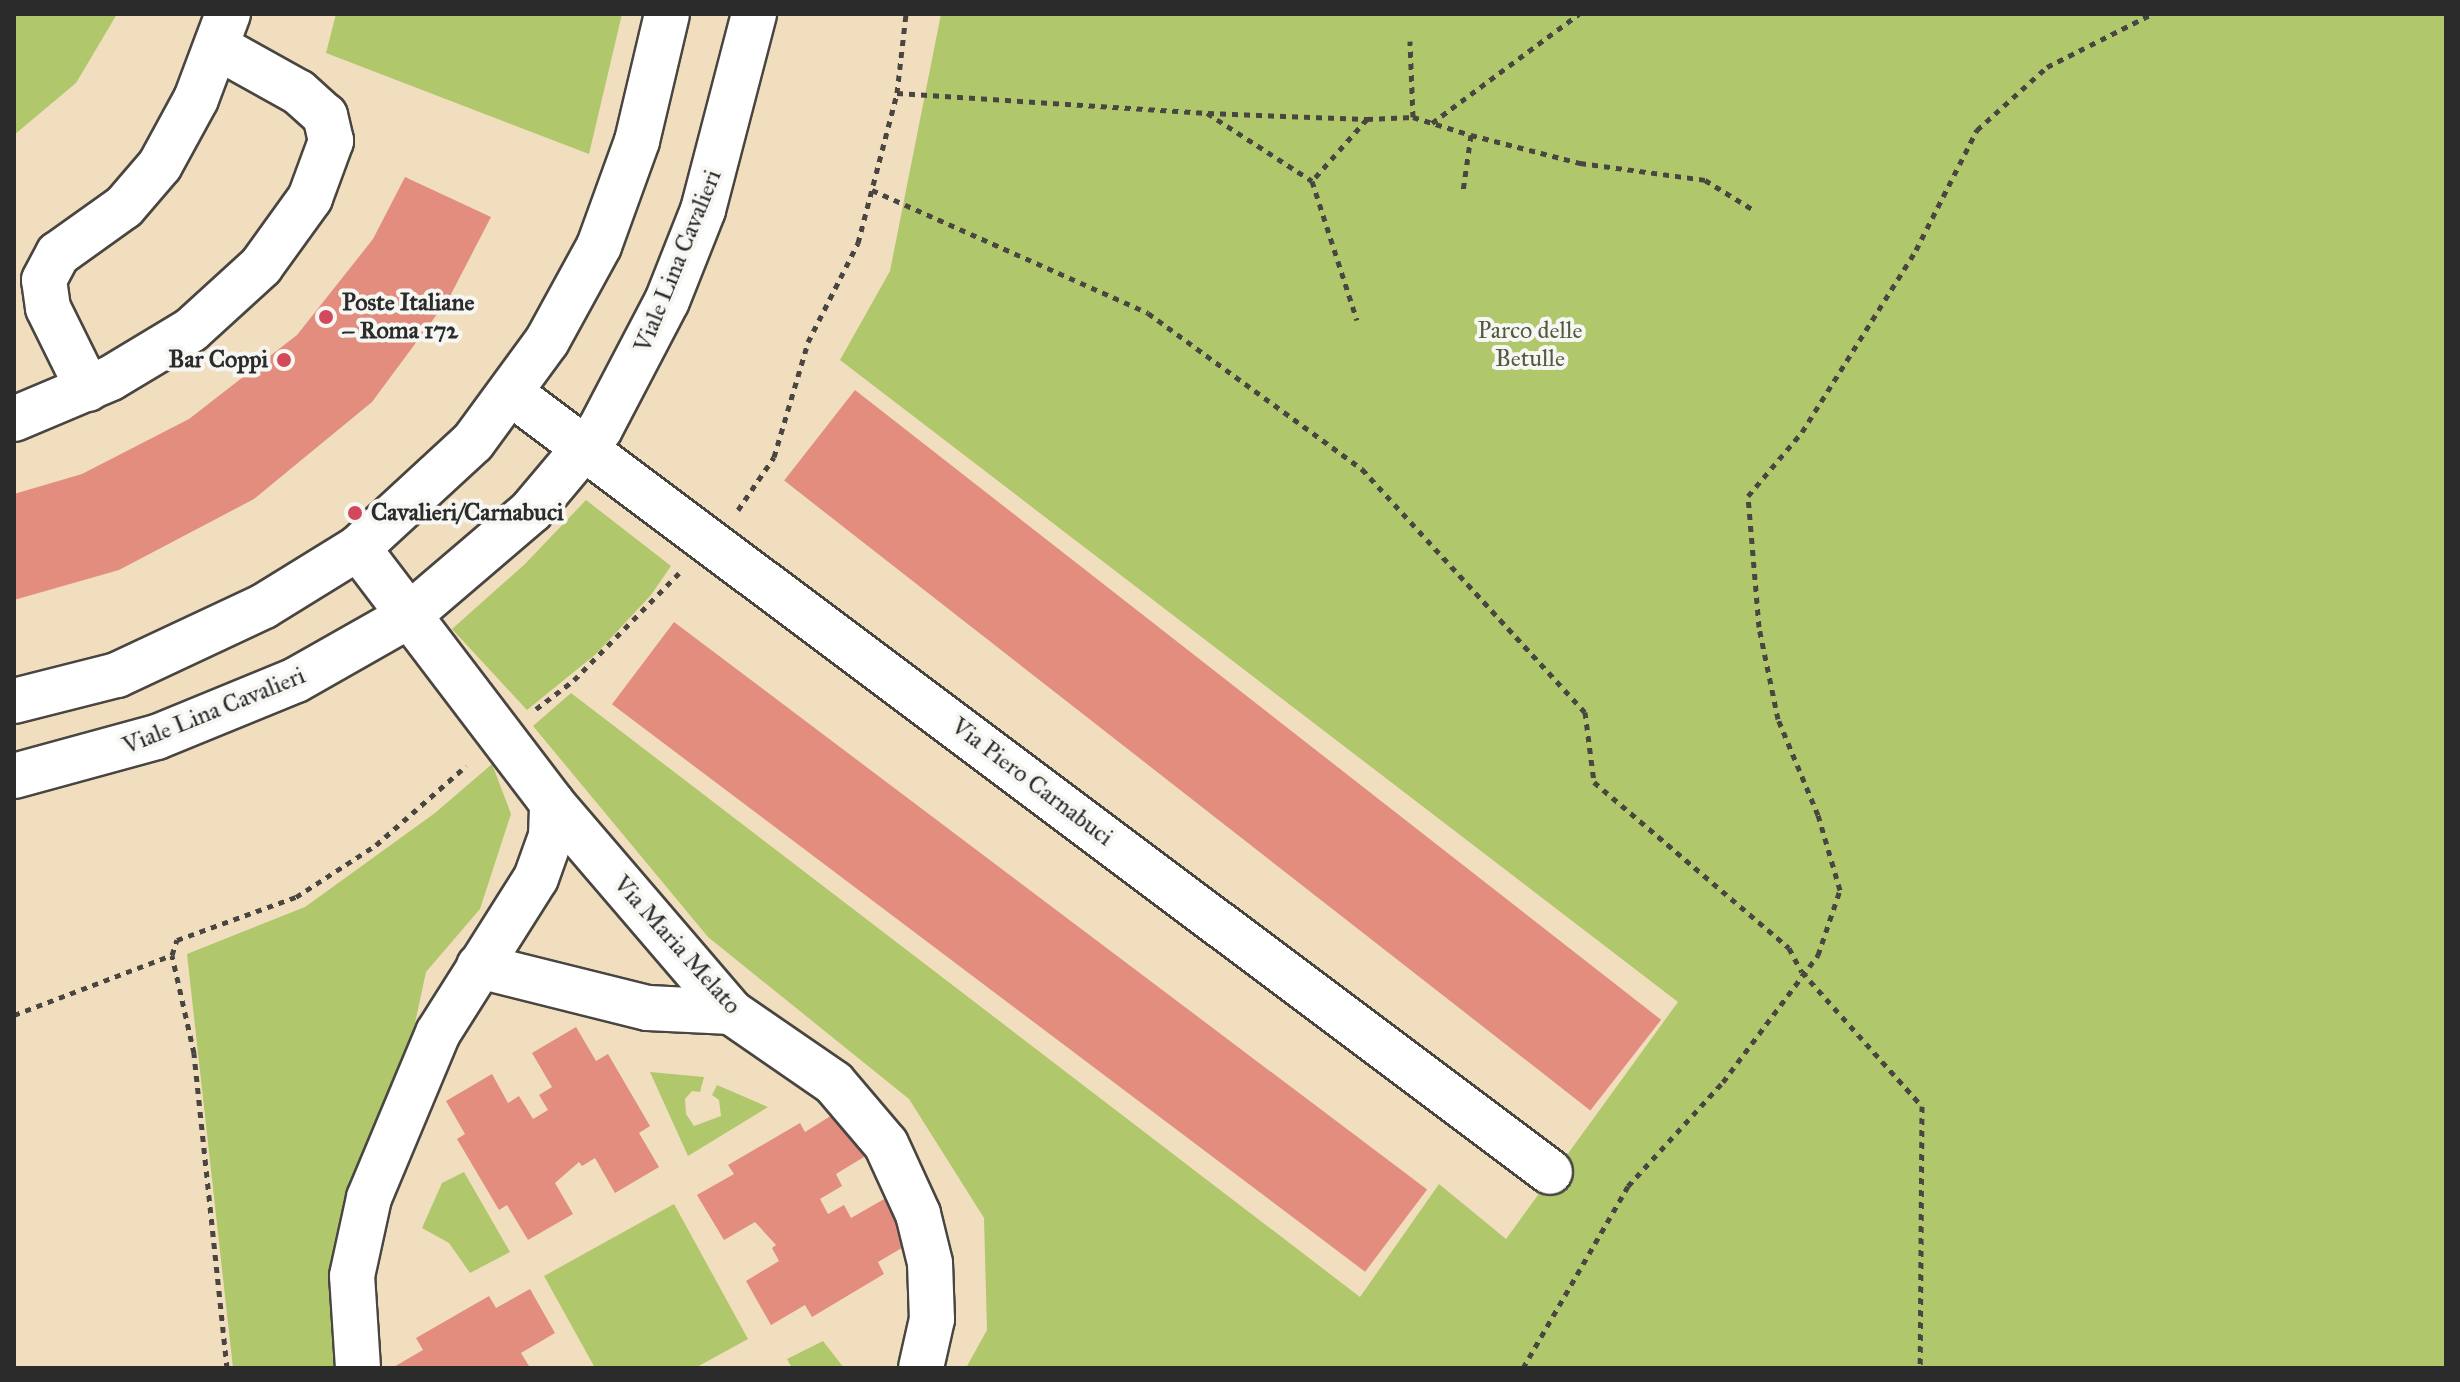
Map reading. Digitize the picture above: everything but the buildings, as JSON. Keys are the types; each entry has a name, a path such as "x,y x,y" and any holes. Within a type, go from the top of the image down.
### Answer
{"street":[{"path":"14,701 117,675 212,634 358,548 436,478 512,394 599,246 637,141 667,14"},
{"name":"Viale Lina Cavalieri","path":"14,776 106,754 210,718 296,680 407,617 493,548 585,450 647,344 703,210 754,14"},
{"path":"14,419 88,389 157,353 223,304 279,244 321,176 331,141 325,116 222,31 185,121 152,176 124,207 71,241 44,280 48,308 88,389"},
{"name":"Via Piero Carnabuci","path":"512,394 1550,1172"},
{"name":"Via Maria Melato","path":"358,548 407,617 552,803 731,1012 834,1083 893,1156 918,1214 930,1263 932,1319 921,1368"},
{"path":"358,1368 352,1276 366,1208 423,1065 479,966 536,878 551,836 552,803"},
{"path":"479,966 648,1008 731,1012"}],"path":[{"path":"808,342 858,243 897,93 906,14"},
{"path":"1432,123 1579,14"},
{"path":"1523,1368 1628,1186 1723,1082 1802,972 1818,955 1840,890 1818,815 1778,719 1759,627 1748,496 1802,432 1916,250 1977,130 2047,67 2152,14"},
{"path":"1410,41 1413,117"},
{"path":"897,93 1207,113 1367,119 1413,117 1580,163 1705,180 1752,209"},
{"path":"1207,113 1312,181 1357,320"},
{"path":"1312,181 1367,119"},
{"path":"1463,191 1471,135"},
{"path":"872,190 1148,313 1362,469 1585,712 1594,782 1789,948 1802,972 1922,1106 1920,1368"},
{"path":"227,1368 194,1053 172,955 177,940 296,897 376,845 501,735"},
{"path":"14,1015 172,955"}],"green space":[{"path":"14,14 117,14 76,83 14,135"},
{"path":"336,14 622,14 589,154 326,53"},
{"name":"Parco delle Betulle","path":"941,14 2446,14 2446,1368 966,1368 987,1330 984,1218 909,1099 708,937 533,726 571,693 1360,1297 1439,1184 1506,1239 1678,1002 840,360 890,271"},
{"path":"586,500 671,566 651,595 596,654 527,710 452,629 525,564"},
{"path":"492,764 511,814 480,909 426,972 341,1368 233,1368 187,954 305,907 435,813"},
{"path":"650,1072 704,1077 700,1092 692,1091 685,1099 686,1114 694,1126 721,1116 719,1100 712,1095 717,1085 768,1107 688,1156"},
{"path":"464,1172 510,1252 470,1273 449,1243 422,1228 442,1183"},
{"path":"674,1204 748,1339 695,1368 595,1368 544,1276"},
{"path":"823,1341 844,1368 792,1368 787,1359"}],"place":[{"name":"Poste Italiane – Roma 172","path":"326,317"},
{"name":"Bar Coppi","path":"284,360"},
{"name":"Cavalieri/Carnabuci","path":"355,513"}]}
